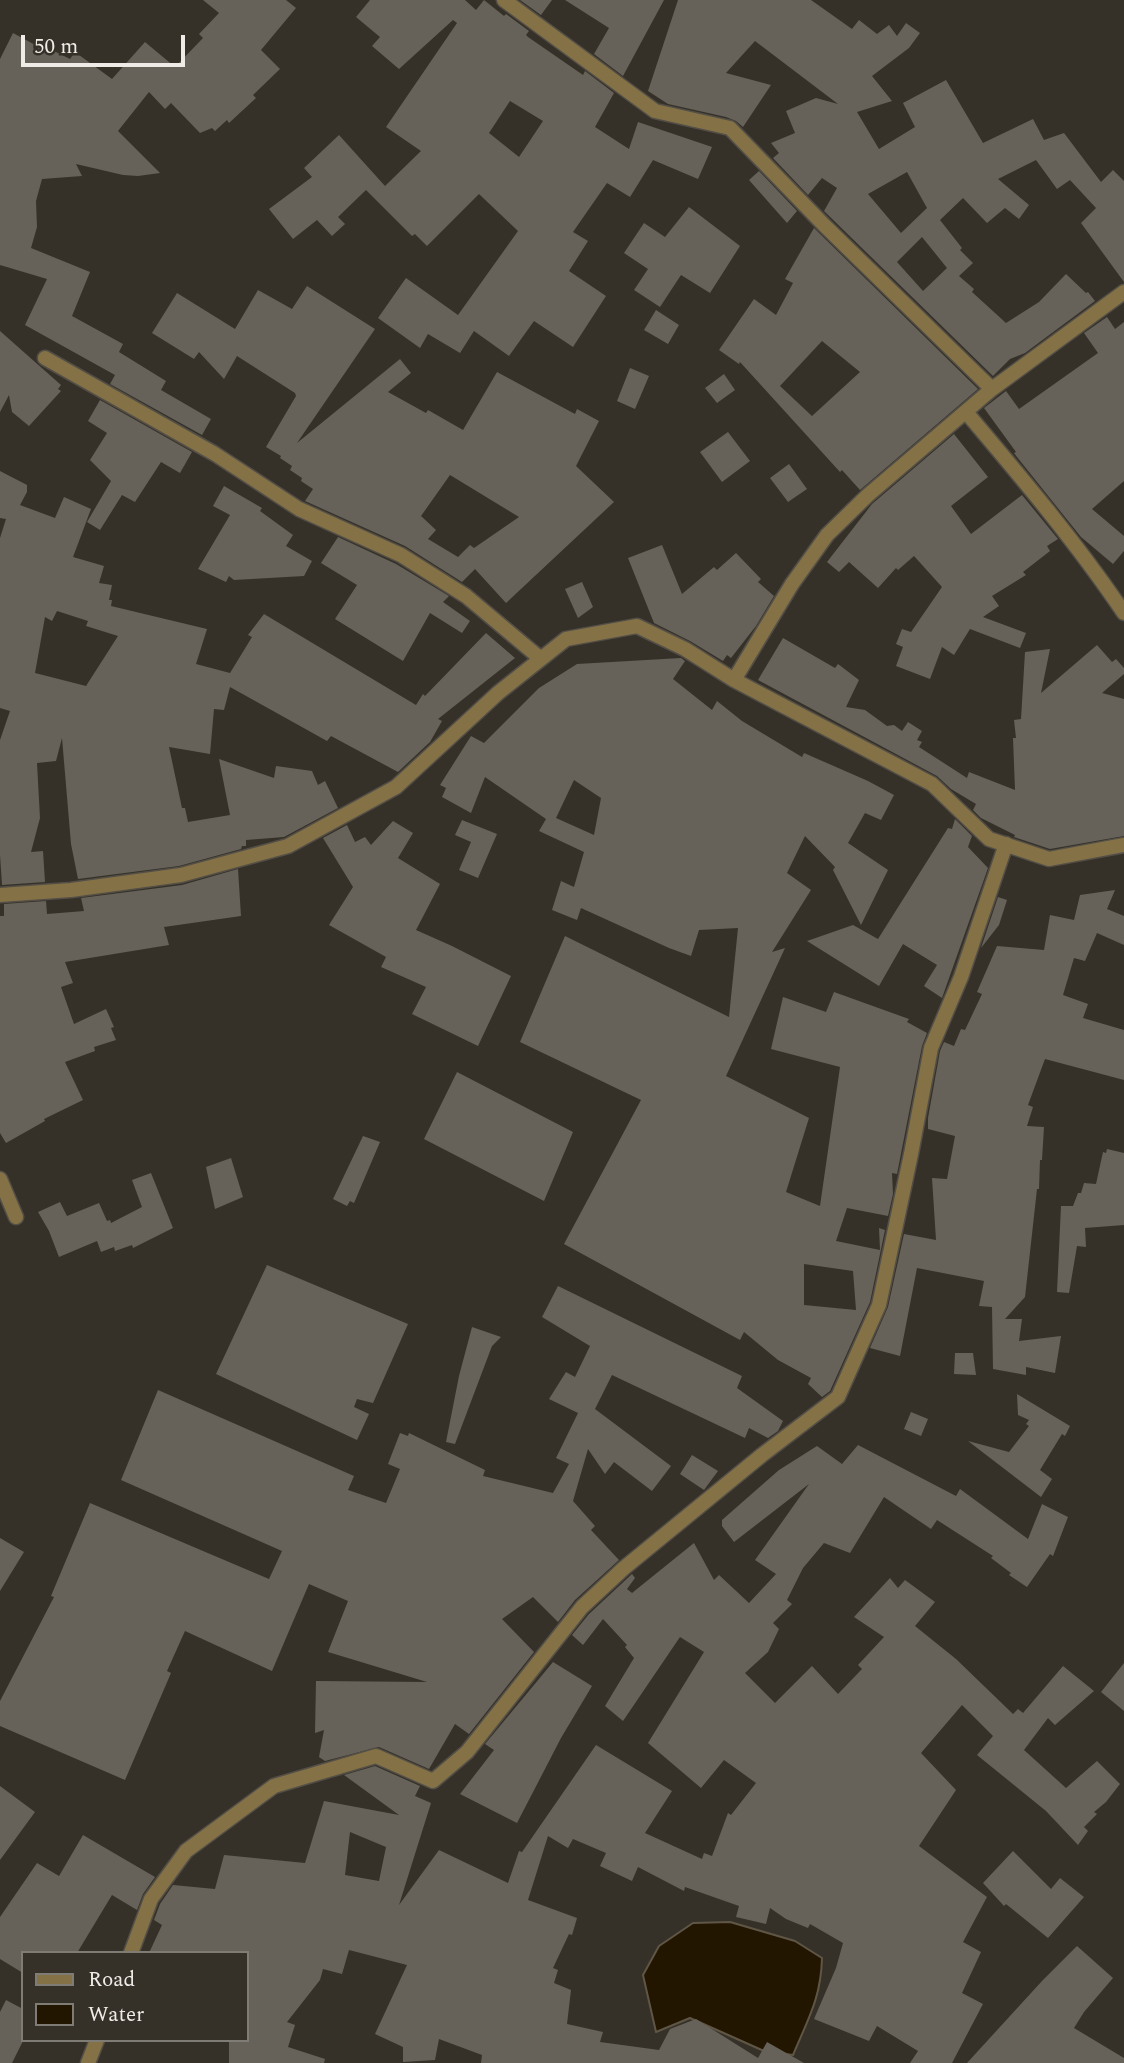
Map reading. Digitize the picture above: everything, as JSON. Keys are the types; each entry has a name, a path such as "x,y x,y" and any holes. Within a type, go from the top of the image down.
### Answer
{"street":[{"path":"504,0 655,111 730,128 824,225 992,389"},
{"path":"734,680 792,584 827,535 869,495 992,389 1124,292"},
{"path":"46,358 215,454 299,509 401,555 466,596 541,659"},
{"path":"966,411 1053,515 1124,613"},
{"path":"0,895 71,890 181,875 288,846 396,787 499,693 566,639 637,626 685,649 734,680 932,784 989,839 1049,859 1124,845"},
{"path":"132,1951 151,1899 186,1851 274,1786 376,1756 433,1781 467,1752 582,1607 634,1559 838,1397 879,1305 930,1048 961,977 1006,844"},
{"path":"0,1179 16,1217"},
{"path":"88,2063 96,2042"}],"water":[{"path":"730,1922 795,1941 822,1958 816,1997 793,2055 764,2051 690,2018 656,2032 643,1975 659,1946 693,1923"}],"building":[{"path":"203,0 286,0 296,8 261,50 280,69 253,95 256,98 229,123 227,120 215,131 212,128 200,133 171,103 165,109 149,92 118,131 160,173 123,175 76,164 82,176 42,179 36,201 37,227 31,248 90,272 72,316 123,344 119,352 166,381 161,390 211,419 202,435 110,384 115,375 25,325 47,279 0,265 0,59 13,33 52,54 54,51 70,59 75,52 112,79 145,42 175,67 203,38 199,34 219,13"},
{"path":"370,0 465,0 476,10 484,0 529,31 526,35 528,37 583,75 585,71 614,93 595,127 629,149 638,122 712,147 698,179 653,160 630,197 607,183 573,232 588,241 569,271 606,296 573,347 534,321 509,356 474,331 460,353 428,334 420,348 378,318 406,278 458,315 518,231 479,194 427,246 415,234 412,236 366,190 338,217 345,224 332,236 317,220 293,239 269,209 312,177 304,168 339,135 385,186 421,151 386,127 457,23 453,20 399,69 372,46 380,37 356,17","holes":["510,101 543,121 519,157 489,133"]},
{"path":"520,0 552,0 541,15"},
{"path":"565,0 664,0 623,76 594,54 609,28"},
{"path":"678,0 811,0 852,29 859,20 877,34 889,25 897,36 906,23 920,33 909,48 872,76 892,101 857,112 879,149 915,127 903,103 946,80 983,143 1033,119 1044,140 1064,133 1101,182 1113,170 1124,181 1124,282 1081,223 1096,208 1070,180 1057,189 1036,160 998,179 1029,205 1019,219 1005,208 987,223 963,198 940,220 962,248 960,250 973,263 959,276 974,289 972,292 1006,323 1039,302 1066,274 1095,301 1025,353 1010,359 993,376 824,211 837,188 822,178 808,195 773,158 779,153 771,143 795,133 786,111 816,98 838,104 755,41 726,73 771,85 743,127 726,117 668,104 648,91","holes":["907,172 927,208 901,233 868,194","922,237 947,268 923,291 897,262"]},
{"path":"759,171 797,211 787,223 749,180"},
{"path":"689,207 740,246 710,293 681,275 660,307 634,290 648,269 624,253 644,223 665,237"},
{"path":"814,228 978,389 860,490 842,470 840,472 740,362 739,364 719,350 754,299 776,315 793,283 785,279","holes":["822,341 860,372 812,416 780,386"]},
{"path":"307,286 375,329 297,443 400,359 411,373 388,392 463,430 497,372 575,414 577,409 599,421 576,466 614,502 506,603 475,569 462,582 405,546 305,501 313,489 290,470 292,466 280,458 281,456 266,447 296,396 295,393 237,356 224,379 199,352 194,359 152,333 177,293 235,329 258,290 292,309","holes":["450,475 519,517 474,548 470,545 458,557 428,539 436,530 421,516"]},
{"path":"656,310 679,325 668,344 644,330"},
{"path":"1107,317 1115,329 1124,322 1124,481 1092,509 1124,536 1124,551 1113,564 1081,537 1017,457 984,408 1006,391 1019,409 1098,353 1084,333"},
{"path":"0,331 61,385 58,389 61,391 29,426 12,412 9,395 0,412"},
{"path":"630,368 649,376 635,409 617,401"},
{"path":"724,374 735,390 717,403 705,388"},
{"path":"100,400 192,452 180,473 161,462 135,502 122,495 100,530 87,522 111,481 90,460 107,433 88,421"},
{"path":"728,432 750,461 722,482 700,452"},
{"path":"954,434 988,477 951,506 971,534 1022,495 1058,539 1047,546 1050,551 1023,572 1026,575 992,596 999,606 983,617 1026,633 1020,648 970,629 954,655 942,647 930,679 896,666 903,647 896,644 902,629 911,632 942,587 914,556 898,570 896,568 878,588 849,562 839,572 827,562 872,504"},
{"path":"789,464 807,489 788,502 770,478"},
{"path":"0,471 27,485 27,492 20,505 55,518 64,497 91,509 73,557 104,566 99,583 112,585 109,600 112,600 111,606 207,629 196,664 230,673 252,637 248,635 264,614 416,705 423,694 425,696 486,633 515,658 438,719 442,721 430,742 398,772 331,736 327,741 230,687 224,710 214,709 210,754 169,747 182,808 185,808 188,822 230,815 219,759 274,778 276,766 312,771 318,785 325,781 338,808 284,837 246,840 246,846 241,849 179,866 78,879 71,844 62,738 56,761 37,763 40,818 31,852 43,851 45,882 2,885 0,740 10,711 0,708 0,538 6,519 0,518","holes":["57,611 88,621 86,626 118,636 86,686 35,673 45,617 52,621"]},
{"path":"224,486 262,508 260,511 293,535 286,546 312,561 304,576 234,580 229,576 226,582 198,569 230,515 213,506"},
{"path":"338,537 396,564 449,596 443,602 470,621 462,633 430,613 403,661 335,619 357,585 321,563"},
{"path":"662,545 682,594 714,567 717,570 736,553 761,579 758,582 774,596 756,626 731,658 727,655 723,661 654,623 628,558"},
{"path":"582,582 593,607 578,618 565,589"},
{"path":"783,638 835,668 838,664 859,680 846,707 865,710 887,726 894,725 902,731 908,722 922,731 917,740 922,742 919,747 967,778 969,772 1015,790 1014,720 1021,719 1025,652 1050,649 1041,693 1097,645 1112,662 1116,659 1124,668 1124,674 1102,693 1124,699 1124,836 1050,849 1014,837 1015,835 981,818 973,810 976,804 951,789 937,776 758,680"},
{"path":"681,658 685,661 673,679 712,710 717,701 742,721 802,757 804,753 894,795 881,820 865,813 848,843 888,870 861,925 833,870 835,867 805,836 787,873 811,890 772,952 785,948 726,1076 809,1118 786,1192 820,1206 840,1067 771,1049 783,997 826,1012 834,992 909,1019 907,1022 927,1033 922,1046 897,1174 892,1173 893,1194 888,1216 847,1208 836,1241 880,1250 879,1228 885,1230 870,1302 830,1391 822,1397 808,1384 811,1378 778,1360 744,1332 740,1340 564,1244 641,1100 520,1042 565,936 729,1017 738,928 699,930 691,956 581,908 577,920 552,910 561,881 574,887 584,852 539,831 546,819 485,777 471,813 442,797 446,788 440,785 471,736 484,743 539,688 577,664","holes":["574,780 601,798 594,835 556,818","804,1264 853,1271 856,1310 804,1305"]},
{"path":"955,819 972,836 968,847 988,868 942,998 924,986 937,965 903,944 879,986 807,941 853,925 878,939 948,828 952,829"},
{"path":"462,820 497,834 478,878 459,870 471,842 455,835"},
{"path":"393,821 413,833 398,858 440,884 416,930 511,976 478,1046 412,1014 426,987 381,967 386,957 329,925 353,887 323,838 347,825 355,842 365,837 371,845"},
{"path":"238,869 241,916 164,927 169,945 65,962 73,983 61,987 74,1024 106,1009 116,1040 94,1047 95,1051 65,1062 83,1100 44,1119 45,1121 6,1143 0,1133 0,916 4,916 4,904 46,901 47,914 84,911 81,898 182,885"},
{"path":"1115,890 1107,909 1124,916 1124,945 1097,933 1085,961 1074,958 1063,995 1088,1004 1083,1018 1124,1030 1124,1080 1045,1059 1028,1105 1033,1107 1027,1126 1044,1127 1039,1189 1025,1297 1005,1319 1022,1319 1019,1341 1061,1336 1055,1373 1026,1367 1026,1375 993,1369 992,1307 979,1306 984,1281 917,1268 900,1356 870,1348 888,1307 904,1234 936,1240 932,1178 947,1179 955,1136 928,1129 940,1051 944,1042 954,1046 961,1029 965,1030 982,994 977,992 997,946 1044,950 1050,915 1074,920 1080,895"},
{"path":"998,897 1007,900 999,925 981,948"},
{"path":"457,1072 573,1132 544,1201 424,1139"},
{"path":"363,1136 380,1142 354,1203 350,1201 347,1206 333,1199"},
{"path":"1107,1149 1124,1153 1124,1225 1085,1228 1086,1247 1077,1246 1069,1293 1057,1292 1061,1206 1073,1206 1084,1183 1096,1184 1103,1152 1106,1153"},
{"path":"231,1158 243,1197 215,1209 206,1167"},
{"path":"151,1173 173,1228 133,1248 132,1245 115,1251 114,1247 101,1252 97,1241 59,1257 38,1212 60,1202 67,1216 99,1203 107,1221 110,1220 111,1223 142,1207 132,1180"},
{"path":"267,1265 408,1324 373,1403 357,1399 354,1407 369,1414 357,1440 216,1374"},
{"path":"558,1286 742,1376 737,1388 783,1421 778,1431 768,1438 749,1428 745,1438 612,1375 595,1409 671,1466 652,1491 614,1462 605,1474 588,1449 573,1501 595,1526 591,1530 619,1560 575,1600 558,1622 533,1597 502,1619 534,1652 469,1734 455,1724 429,1769 379,1747 325,1761 319,1757 324,1730 315,1733 316,1681 427,1682 328,1652 348,1601 309,1584 272,1671 185,1631 167,1671 171,1673 125,1780 0,1726 0,1701 54,1597 51,1596 90,1503 269,1579 282,1551 121,1480 158,1390 354,1476 348,1490 386,1503 400,1469 388,1464 400,1433 408,1436 409,1433 485,1470 483,1476 553,1493 569,1464 556,1458 578,1413 549,1399 566,1372 575,1377 590,1346 542,1317"},
{"path":"472,1327 501,1337 492,1346 455,1444 446,1442"},
{"path":"955,1353 973,1353 976,1375 954,1374"},
{"path":"1017,1394 1070,1426 1065,1436 1062,1434 1040,1470 1052,1479 1041,1497 968,1441 1009,1452 1029,1426 1026,1424 1029,1420 1018,1415"},
{"path":"911,1412 928,1419 921,1436 904,1429"},
{"path":"858,1445 956,1496 960,1489 1028,1539 1042,1504 1068,1517 1053,1556 1050,1554 1027,1587 1009,1575 1011,1573 991,1558 993,1556 937,1520 931,1529 884,1497 850,1553 824,1543 803,1568 787,1600 792,1604 773,1623 779,1629 768,1652 745,1673 775,1703 812,1666 838,1694 862,1669 858,1665 884,1637 854,1617 890,1578 898,1588 905,1580 935,1602 915,1626 956,1659 1013,1714 1018,1709 1023,1713 1063,1666 1094,1691 1055,1725 1048,1718 1024,1750 1066,1788 1097,1761 1120,1784 1094,1812 1097,1814 1084,1827 1088,1831 1078,1845 1046,1811 977,1755 993,1736 962,1705 921,1753 956,1790 919,1846 987,1897 963,1942 981,1952 962,1993 983,2004 952,2063 910,2063 918,2051 877,2026 869,2041 814,2019 836,1968 843,1943 810,1924 808,1928 786,1919 770,1908 766,1924 736,1917 739,1906 685,1887 684,1891 638,1867 632,1881 600,1866 606,1853 573,1839 568,1848 548,1836 528,1900 577,1918 572,1935 569,1934 553,1968 558,1970 554,1983 571,1990 567,2024 603,2032 600,2042 659,2050 670,2029 696,2019 758,2058 767,2042 804,2063 481,2063 482,2055 439,2039 435,2060 403,2062 403,2047 375,2034 407,1965 349,1950 342,1974 323,1969 320,1980 287,2022 295,2025 288,2047 325,2059 324,2063 229,2063 229,2042 248,2042 248,1951 150,1951 162,1925 154,1920 160,1904 173,1885 215,1889 224,1855 305,1863 324,1801 399,1815 344,1775 375,1766 420,1786 415,1796 431,1803 399,1905 439,1850 508,1883 519,1851 522,1852 596,1745 672,1791 645,1833 702,1859 704,1853 712,1856 728,1813 731,1815 756,1783 724,1760 701,1788 648,1743 704,1652 680,1637 623,1721 605,1706 634,1658 625,1647 627,1645 603,1619 583,1645 572,1635 589,1614 632,1574 635,1578 627,1589 632,1593 694,1543 714,1580 719,1575 749,1603 776,1574 755,1560 809,1484 734,1542 722,1526 722,1520 779,1470 817,1446 842,1464","holes":["350,1832 386,1847 379,1881 345,1875"]},
{"path":"692,1455 718,1471 704,1490 680,1474"},
{"path":"0,1538 24,1552 0,1591"},
{"path":"553,1662 592,1686 561,1738 517,1823 460,1794 494,1750 485,1744"},
{"path":"1124,1663 1124,1711 1101,1692"},
{"path":"0,1786 35,1812 0,1860"},
{"path":"83,1835 155,1877 143,1894 137,1910 112,1895 78,1951 21,1951 21,1972 0,1959 0,1917 37,1863 59,1876"},
{"path":"1013,1851 1051,1889 1060,1878 1084,1897 1048,1938 1006,1904 1004,1906 983,1883"},
{"path":"1077,1946 1113,1978 1074,2028 1124,2058 1124,2063 967,2063 1042,1981"},
{"path":"6,2000 21,2008 22,2042 12,2063 0,2063 0,2012"}]}
